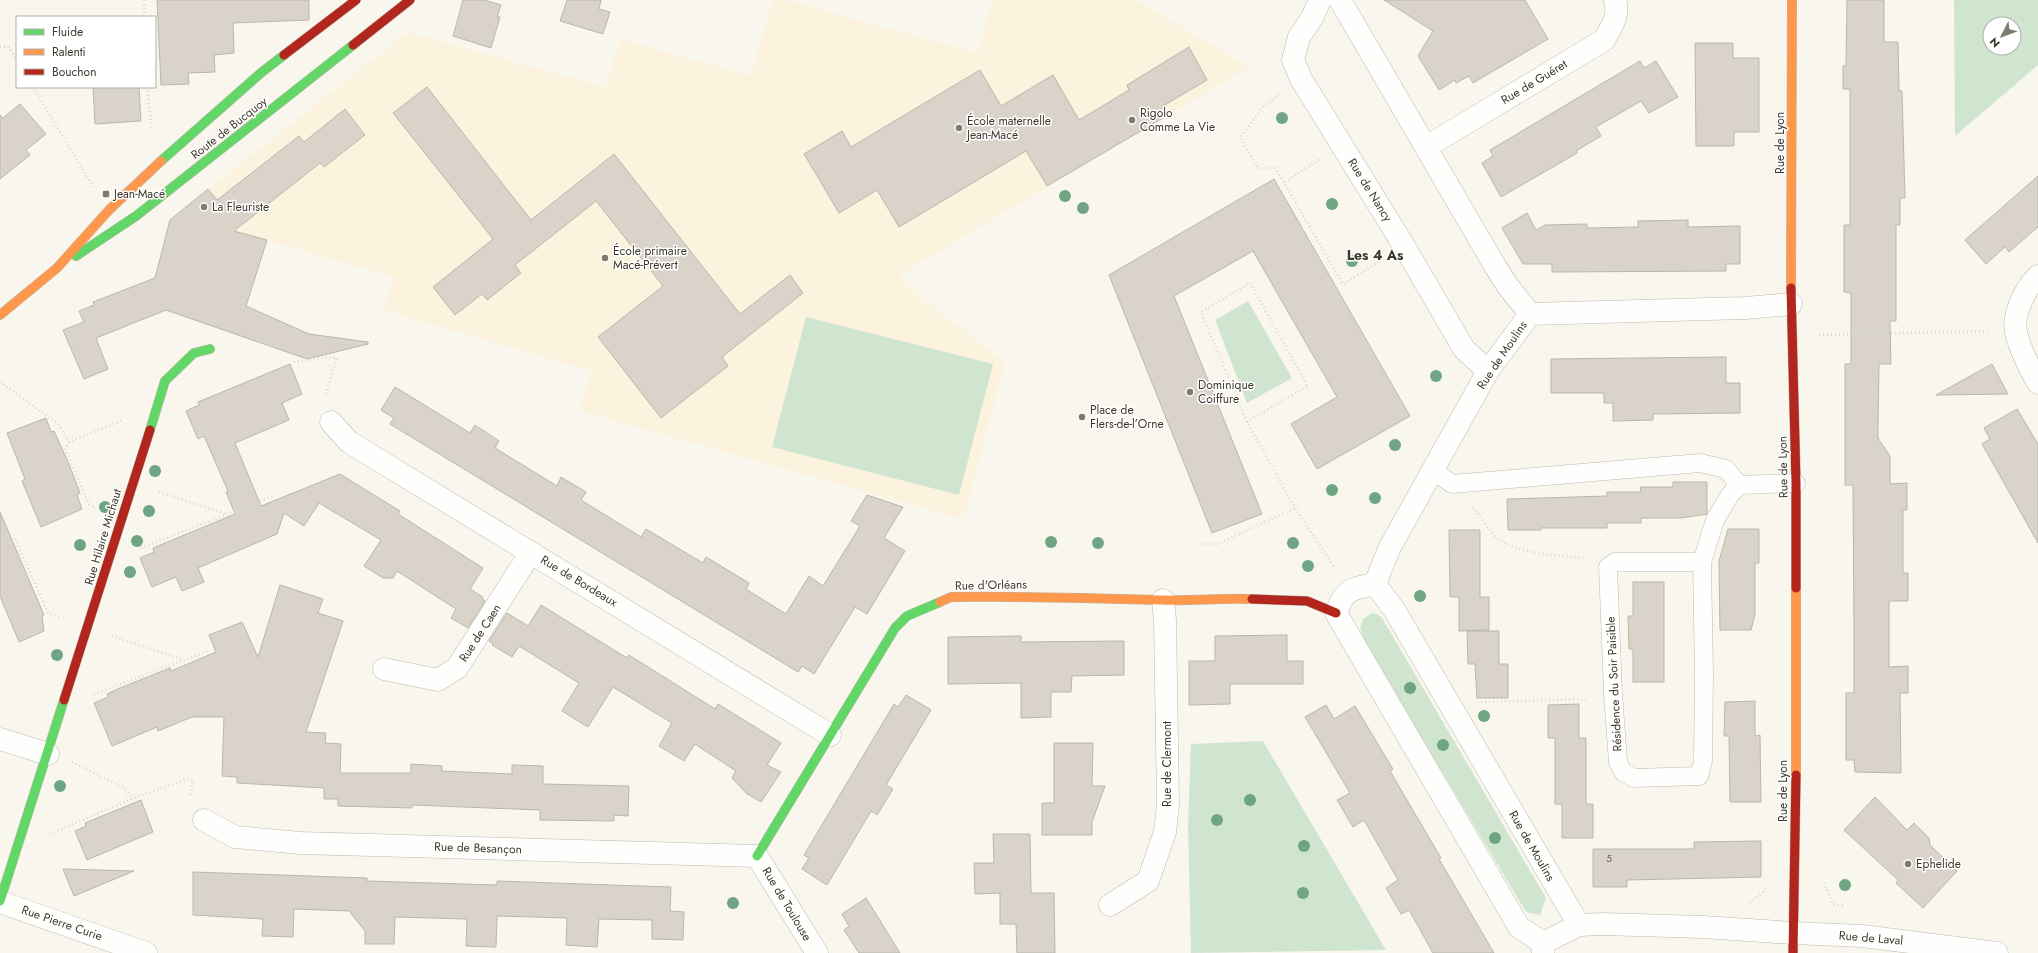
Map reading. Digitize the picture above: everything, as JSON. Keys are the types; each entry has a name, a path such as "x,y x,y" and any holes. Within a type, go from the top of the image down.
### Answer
{"street":[{"name":"Route de Bucquoy","path":"0,316 56,268 109,210 169,152 262,72 356,0"},
{"name":"Route de Bucquoy","path":"56,268 100,242 136,216 410,0"},
{"name":"Rue de Nancy","path":"1320,0 1312,18 1299,37 1293,60 1301,79 1404,246 1464,349 1488,371"},
{"path":"1340,0 1503,279 1530,314"},
{"name":"Rue de Guéret","path":"1426,146 1604,40 1616,20 1617,7 1615,0"},
{"name":"Rue de Lyon","path":"1792,0 1791,304 1796,483 1796,855 1793,943"},
{"path":"2038,276 2025,290 2018,313 2015,330 2027,363 2038,383"},
{"name":"Rue de Moulins","path":"1579,925 1395,611 1375,584 1389,549 1434,471 1488,371 1530,314 1745,308 1791,304"},
{"name":"Rue Hilaire Michaut","path":"0,902 165,381 194,353 210,349"},
{"name":"Rue de Bordeaux","path":"331,422 349,442 830,735"},
{"name":"Rue de Caen","path":"384,669 438,680 457,668 531,552"},
{"path":"1375,584 1352,589 1340,600 1336,613 1519,927 1543,948 1579,925 1703,926 1793,943"},
{"name":"Rue d'Orléans","path":"757,856 895,628 907,616 951,597 1037,596 1163,600 1218,598 1307,602 1336,613"},
{"name":"Rue de Clermont","path":"1110,905 1148,881 1165,832 1168,804 1165,620 1163,600"},
{"path":"0,739 48,754"},
{"name":"Rue de Besançon","path":"204,820 235,837 301,843 757,856"},
{"name":"Rue de Toulouse","path":"757,856 817,953"},
{"name":"Rue Pierre Curie","path":"0,902 146,953"},
{"name":"Rue de Laval","path":"1793,943 1862,936 1997,953"}],"lane":[{"path":"1434,471 1452,484 1700,463 1726,469 1739,485 1796,483"},
{"name":"Résidence du Soir Paisible","path":"1615,562 1608,567 1613,693 1618,762 1623,772 1634,778 1699,776 1703,761 1704,675 1702,562 1715,520 1730,495 1739,485"},
{"path":"1615,562 1702,562"}],"path":[{"path":"144,0 145,16"},
{"path":"1989,0 2006,15 2023,21 2038,20"},
{"path":"0,47 8,47 16,60"},
{"path":"34,88 89,182 109,210"},
{"path":"147,88 153,137 169,152"},
{"path":"1277,88 1279,94 1263,107 1240,138 1259,169 1275,167 1343,284 1404,246"},
{"path":"1284,182 1342,145"},
{"path":"1247,422 1308,386 1250,283 1201,312 1247,422 1295,508 1337,570 1352,589"},
{"path":"1792,333 1831,336 2015,330"},
{"path":"294,362 328,357 337,358 322,405 331,422"},
{"path":"0,382 58,424 70,442"},
{"path":"122,518 106,513 88,504 65,449 70,442 138,414 154,415"},
{"path":"133,482 227,514"},
{"path":"1452,484 1486,523 1496,538 1518,549 1555,556 1615,562"},
{"path":"114,542 137,550 273,496"},
{"path":"1201,544 1218,544 1295,508"},
{"path":"69,685 96,694 208,651"},
{"path":"1455,712 1472,702 1601,699 1613,693"},
{"path":"48,754 67,760 93,772 122,787 134,798"},
{"path":"48,835 134,798 187,779 193,780 188,803 197,807 204,820"},
{"path":"1822,876 1833,904 1847,908"},
{"path":"1748,902 1763,892 1768,882"}],"shaded area":[{"name":"École primaire Macé-Prévert","path":"773,0 786,0 977,53 993,0 1136,0 1249,67 899,275 925,301 1005,362 964,517 959,518 580,411 591,371 384,310 393,277 177,214 408,32 605,87 621,39 751,76"}],"green space":[{"path":"1954,0 2038,0 2038,65 1955,136"},
{"path":"1248,301 1292,378 1247,403 1215,320"},
{"path":"806,317 993,364 959,495 772,447"},
{"path":"1372,613 1377,614 1382,618 1546,898 1540,915 1526,912 1366,645 1360,627 1363,619"},
{"path":"1263,741 1386,950 1191,953 1188,827 1191,744"}],"building":[{"path":"157,0 309,0 309,20 233,23 234,53 214,55 215,72 188,73 189,84 161,85"},
{"path":"463,0 484,0 501,5 497,17 500,17 491,48 453,36"},
{"path":"567,0 601,0 599,9 610,12 603,34 560,21"},
{"path":"1384,0 1525,0 1548,39 1473,83 1469,76 1456,83 1455,80 1439,90 1418,56 1433,31"},
{"path":"1847,0 1884,0 1884,42 1898,42 1899,91 1902,91 1905,198 1900,198 1900,225 1896,225 1896,321 1890,321 1891,364 1879,364 1878,425 1878,438 1890,456 1890,484 1907,483 1907,510 1903,510 1903,573 1908,573 1908,601 1889,601 1889,667 1908,666 1908,693 1900,693 1901,773 1855,772 1854,760 1846,760 1846,693 1854,693 1853,485 1845,485 1845,364 1851,364 1851,293 1844,292 1844,225 1850,225 1850,89 1843,89 1843,66 1846,66"},
{"path":"1695,43 1733,43 1733,58 1759,58 1759,132 1734,132 1734,146 1696,146"},
{"path":"1189,47 1207,80 1163,106 1168,115 1047,186 1026,151 899,227 877,190 839,213 804,154 842,131 851,147 980,70 1001,106 1053,75 1079,120 1129,90 1127,85"},
{"path":"1640,61 1644,68 1656,61 1678,97 1649,113 1641,101 1596,127 1601,136 1576,151 1577,153 1501,197 1482,163 1493,156 1490,150"},
{"path":"427,87 531,220 614,154 740,314 790,275 803,293 722,357 728,366 661,418 598,337 663,286 596,201 515,265 521,273 487,300 482,294 455,315 433,287 493,239 393,113"},
{"path":"93,88 139,88 141,121 95,124"},
{"path":"20,104 46,134 26,150 30,155 0,179 0,115 3,118"},
{"path":"345,109 365,135 324,167 320,163 234,231 267,240 246,306 309,334 368,342 368,344 307,359 166,310 96,338 108,369 84,379 63,330 84,322 79,311 94,305 93,302 155,278 170,220 208,189 217,200 299,136 304,142"},
{"path":"2038,176 2038,227 2009,252 2005,247 1986,264 1965,240"},
{"path":"1274,179 1410,416 1317,469 1291,424 1337,397 1253,251 1174,296 1262,514 1212,533 1109,275"},
{"path":"1527,213 1536,230 1545,225 1587,224 1587,228 1638,227 1638,221 1688,220 1688,227 1740,226 1740,264 1726,264 1726,271 1552,272 1552,264 1523,264 1502,228"},
{"path":"1726,357 1726,383 1740,383 1740,413 1653,414 1653,420 1613,421 1613,403 1604,403 1604,393 1551,393 1551,359"},
{"path":"290,364 302,394 282,403 289,420 235,443 261,506 340,474 400,511 398,514 483,568 470,589 483,597 482,599 485,601 468,628 451,618 456,609 397,571 393,578 383,578 364,566 381,540 319,503 304,526 284,513 277,534 198,568 204,582 182,591 176,577 152,587 140,558 154,552 153,548 235,514 226,492 228,491 204,436 198,439 186,411 199,405 198,402"},
{"path":"1992,364 2008,394 1936,395"},
{"path":"395,387 470,433 475,425 499,441 495,448 557,486 561,477 586,492 581,500 641,537 646,529 703,563 706,557 749,583 746,589 786,614 809,576 823,586 860,526 851,521 867,495 903,507 884,538 905,551 867,614 855,607 814,674 802,666 798,672 390,424 394,418 381,410"},
{"path":"2017,409 2038,444 2038,543 1982,444 1990,439 1984,428"},
{"path":"46,418 51,432 54,431 68,462 80,493 77,495 82,509 41,527 22,481 25,479 7,433"},
{"path":"1673,482 1707,482 1707,514 1681,518 1641,518 1641,523 1607,523 1607,528 1541,528 1541,530 1508,530 1507,499 1607,496 1607,492 1641,492 1640,487 1673,487"},
{"path":"0,512 44,615 42,616 44,631 19,642 0,596"},
{"path":"1728,529 1759,529 1759,563 1755,563 1755,614 1751,630 1720,630 1719,561"},
{"path":"1449,530 1480,530 1480,597 1489,597 1489,630 1459,631 1459,597 1450,597"},
{"path":"1633,582 1664,582 1664,682 1633,682 1633,649 1629,649 1628,616 1633,616"},
{"path":"280,585 323,599 318,613 343,621 306,732 326,733 325,743 341,744 340,773 411,773 411,764 442,766 442,771 512,774 512,765 543,766 543,784 629,786 628,816 614,815 614,821 540,820 540,810 412,805 412,808 338,806 338,799 324,799 324,788 237,783 237,777 222,776 224,717 192,717 158,731 157,727 112,746 94,703 108,697 107,694 120,688 170,668 171,671 216,652 209,635 242,622 258,657"},
{"path":"541,605 627,658 629,655 715,709 718,704 781,743 767,765 781,772 761,802 746,793 732,778 736,771 695,744 684,761 659,746 672,723 613,687 588,727 562,711 579,683 519,646 512,657 492,645 493,643 489,641 507,613 528,626"},
{"path":"1467,631 1499,631 1499,664 1508,664 1508,698 1477,698 1475,664 1468,664"},
{"path":"1287,635 1287,661 1303,661 1303,684 1230,684 1230,704 1189,705 1189,661 1215,661 1215,636"},
{"path":"1021,636 1021,642 1124,641 1124,675 1072,676 1071,692 1051,692 1051,717 1021,718 1021,683 948,684 948,637"},
{"path":"906,695 931,710 886,785 893,789 877,815 871,811 827,885 802,869 809,858 804,855 894,704 898,707"},
{"path":"1755,701 1755,736 1760,735 1761,802 1730,802 1729,736 1724,736 1725,702"},
{"path":"1579,704 1579,738 1586,738 1586,804 1593,804 1593,838 1562,838 1562,804 1555,804 1555,738 1548,738 1548,705"},
{"path":"1326,705 1334,719 1355,706 1393,769 1390,771 1494,953 1433,953 1409,910 1401,914 1386,888 1398,880 1364,820 1353,827 1337,800 1350,793 1305,717"},
{"path":"1054,743 1093,743 1092,786 1105,786 1092,822 1092,835 1042,835 1042,803 1054,803"},
{"path":"1875,797 1907,830 1914,823 1929,838 1930,845 1957,871 1923,908 1896,883 1898,880 1844,830"},
{"path":"141,800 153,832 87,860 75,831 86,826 85,823"},
{"path":"993,834 1030,834 1031,893 1054,893 1055,953 1017,953 1016,924 1000,924 1000,893 975,894 974,863 994,863"},
{"path":"1761,841 1761,877 1627,880 1627,887 1593,887 1593,849 1694,849 1694,842"},
{"path":"63,869 134,871 74,896"},
{"path":"193,872 367,878 367,881 497,885 497,881 671,887 670,911 684,912 683,940 652,939 652,920 599,919 597,947 566,945 567,918 497,916 496,947 466,946 467,919 395,917 394,944 365,944 365,931 349,911 294,909 293,937 262,936 263,919 193,915"},
{"path":"866,898 900,953 859,953 844,930 849,926 842,914"}],"traffic: fast":[{"path":"76,256 136,216 353,45"},
{"path":"161,161 262,72 284,55"},
{"path":"150,430 165,381 194,353 210,349"},
{"path":"757,856 895,628 907,616 940,602"},
{"path":"0,901 64,700"}],"traffic: slow":[{"path":"1791,288 1792,0"},
{"path":"0,315 57,268 109,210 161,161"},
{"path":"1796,588 1796,775"},
{"path":"940,602 951,597 1172,600 1252,599"}],"traffic: jam":[{"path":"284,55 356,0"},
{"path":"353,45 410,0"},
{"path":"1791,288 1796,483 1796,588"},
{"path":"64,700 150,430"},
{"path":"1252,599 1307,601 1336,613"},
{"path":"1793,953 1796,775"}],"place":[{"name":"Rigolo Comme La Vie","path":"1132,120"},
{"name":"École maternelle Jean-Macé","path":"959,128"},
{"name":"Jean-Macé","path":"106,194"},
{"name":"La Fleuriste","path":"204,207"},
{"name":"École primaire Macé-Prévert","path":"605,258"},
{"name":"Dominique Coiffure","path":"1190,392"},
{"name":"Place de Flers-de-l’Orne","path":"1082,417"},
{"name":"Ephelide","path":"1908,864"}],"district":[{"name":"Les 4 As","path":"1375,255"}]}
